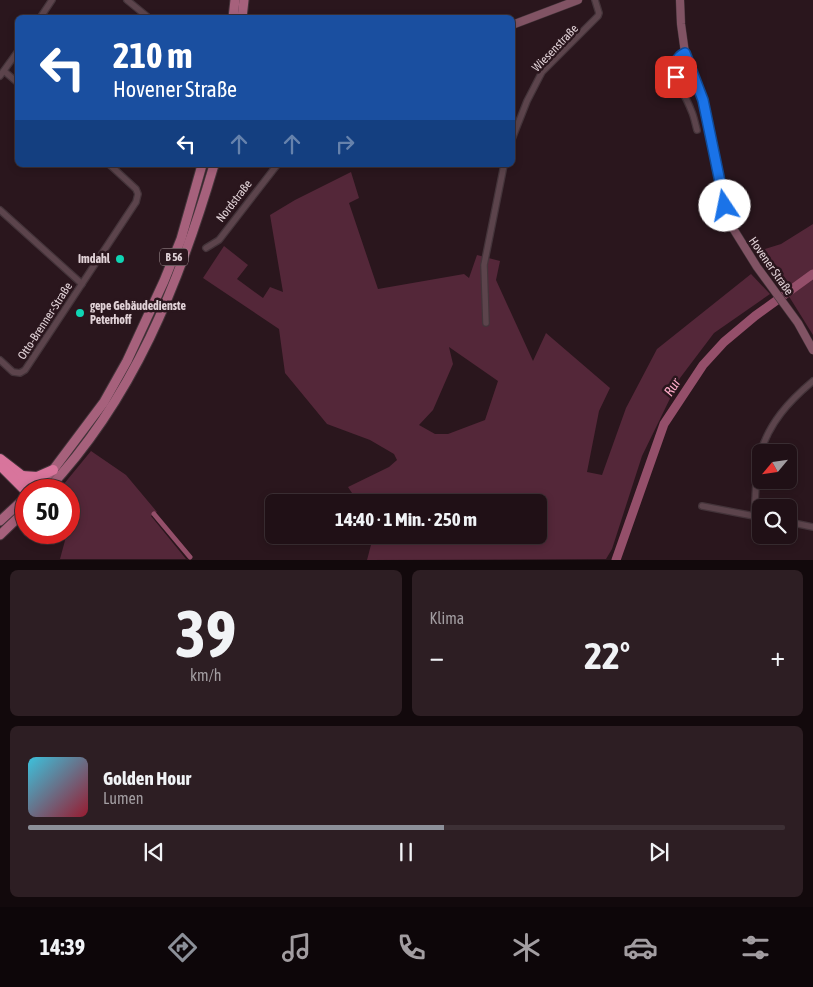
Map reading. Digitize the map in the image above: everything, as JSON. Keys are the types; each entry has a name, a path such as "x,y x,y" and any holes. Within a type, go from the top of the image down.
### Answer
{"highway":[{"path":"0,459 24,479"},
{"path":"0,466 17,479"},
{"path":"22,476 37,476 52,470"}],"main road":[{"path":"233,15 235,0"},
{"path":"242,15 244,0"},
{"path":"515,23 578,0"},
{"name":"Hovener Straße","path":"680,0 685,53 703,100 725,206 734,230 813,350"},
{"name":"B 56","path":"43,479 104,402 135,346 181,238 201,167"},
{"name":"B 56","path":"57,479 70,465 109,412 146,344 186,253 213,167"},
{"path":"0,521 15,507"},
{"path":"0,535 15,521"}],"street":[{"path":"42,15 52,0"},
{"path":"126,0 145,15"},
{"name":"Wiesenstraße","path":"515,131 527,101 542,72 598,16 599,13 595,0"},
{"path":"685,53 676,60 676,77 691,110 697,130"},
{"path":"15,55 2,74 15,81"},
{"name":"Otto-Brenner-Straße","path":"0,360 12,372 20,374 25,370 138,198 134,186 112,167"},
{"name":"Nordstraße","path":"206,248 219,240 275,167"},
{"path":"486,323 484,265 504,167"},
{"name":"Otto-Brenner-Straße","path":"0,210 82,284"},
{"path":"756,499 760,456 766,438 786,406 813,381"},
{"path":"702,506 752,516"},
{"path":"797,524 813,527"}],"shaded area":[{"path":"351,172 359,198 349,203 378,289 464,274 469,278 477,255 500,261 496,280 533,361 546,333 610,388 599,411 587,472 602,475 626,408 657,349 751,274 770,294 714,333 680,378 642,456 612,549 606,559 367,560 371,544 547,544 547,494 353,494 348,487 389,467 397,460 394,454 370,440 327,424 285,373 279,329 203,278 224,246 248,265 237,279 263,298 270,287 283,292 270,215 295,200","holes":["449,347 498,381 485,420 448,434 435,434 419,425 433,410 453,364"]},
{"path":"813,224 813,335 752,244 765,249 781,244"},
{"path":"91,451 126,475 157,512 151,516 186,559 60,559 64,544 80,544 80,479 68,479"}],"waterway":[{"name":"Rur","path":"616,560 664,424 703,365 724,342 755,316 813,274"},
{"path":"154,514 190,557"}],"place":[{"name":"Imdahl","path":"120,259"},
{"name":"gepe Gebäudedienste Peterhoff","path":"80,313"}],"route":[{"path":"676,77 676,60 685,53 703,100 725,206"}]}
